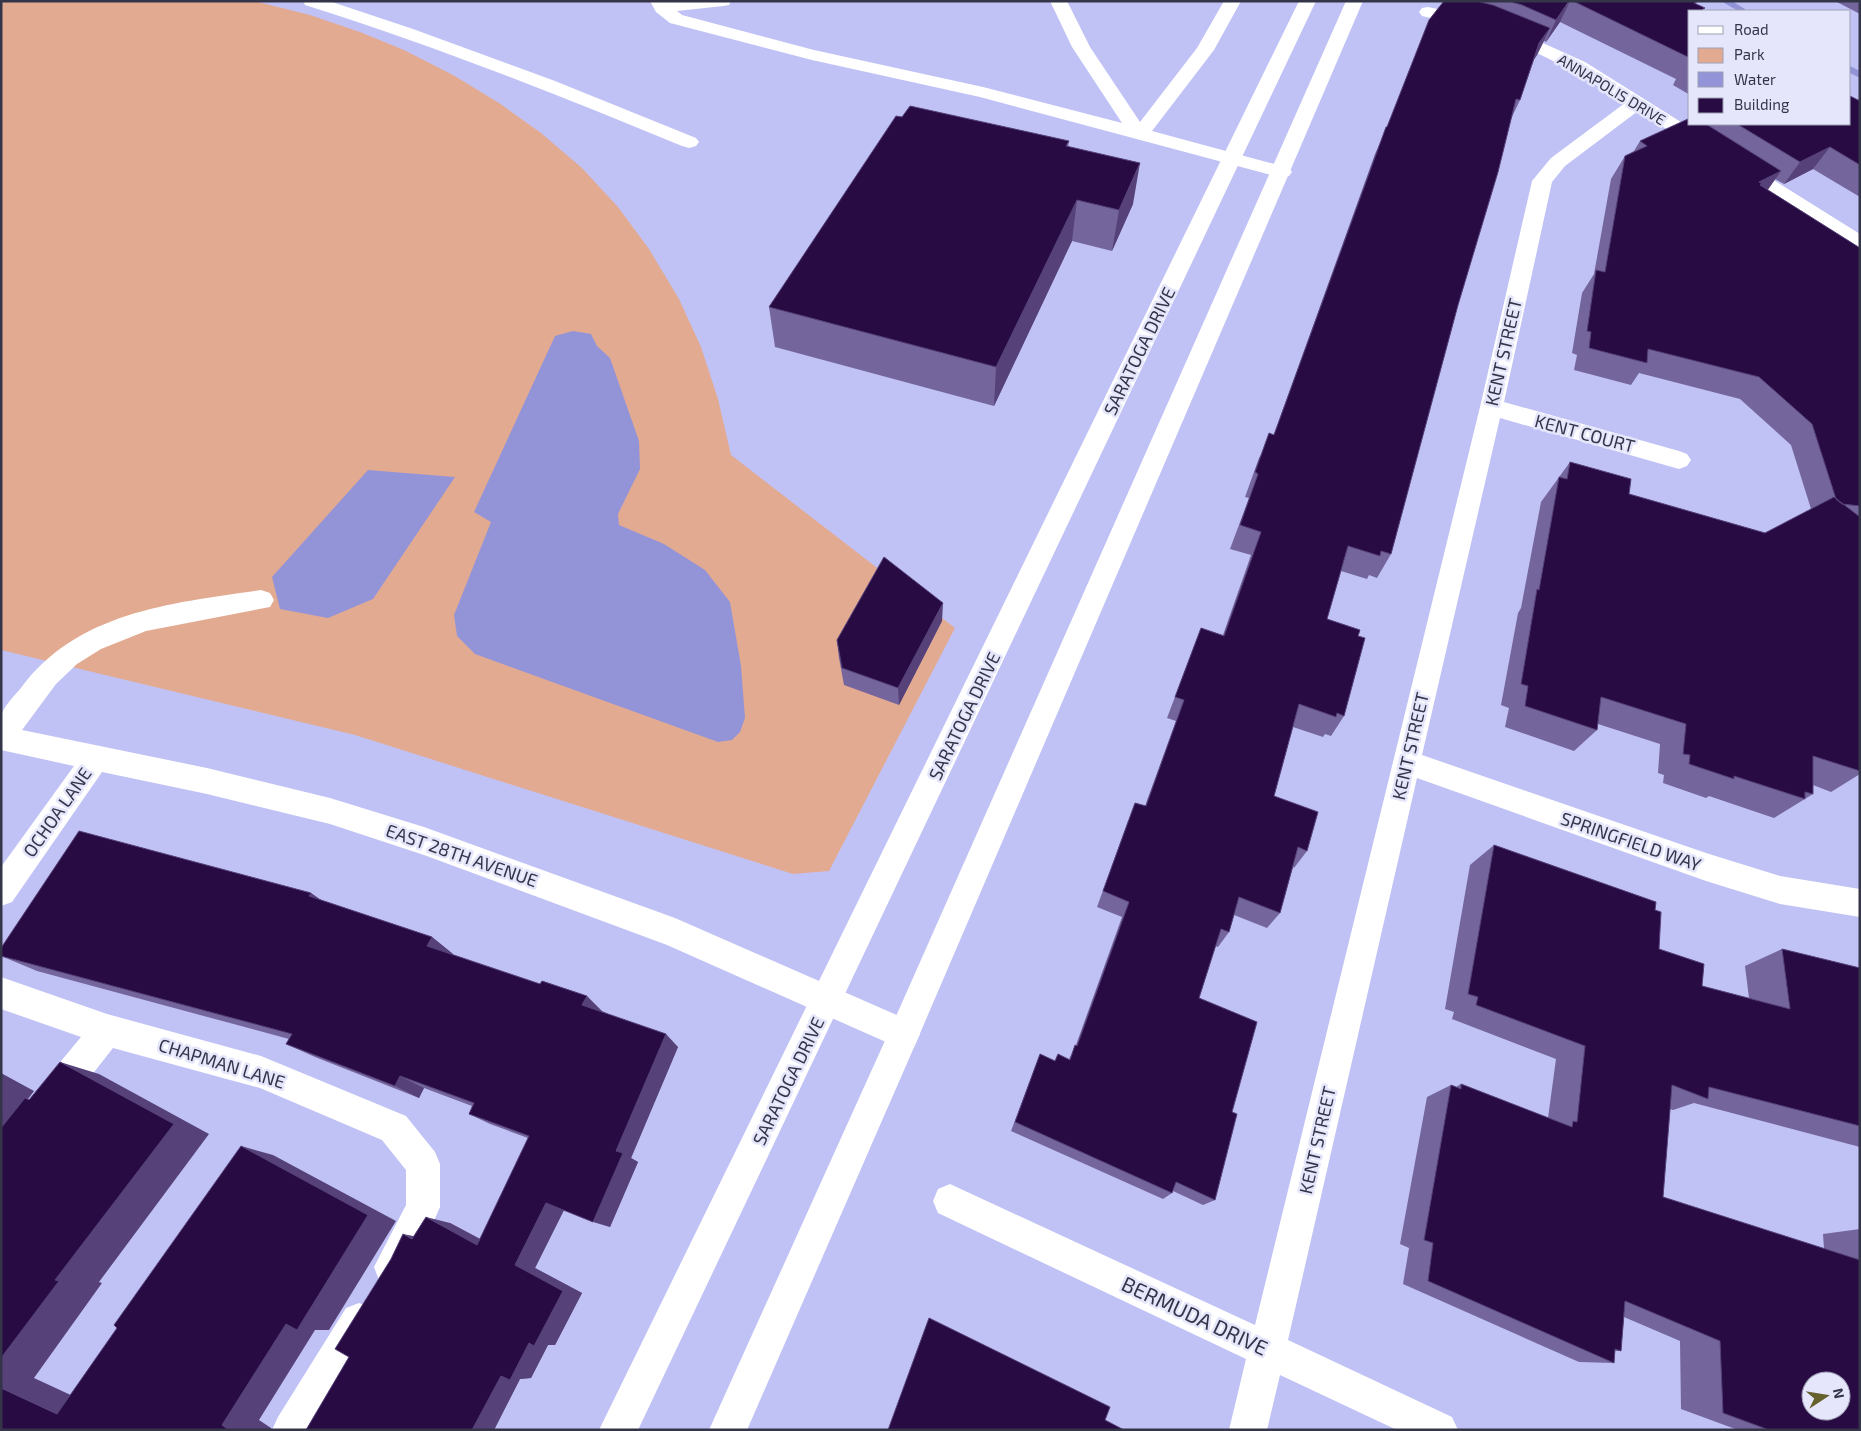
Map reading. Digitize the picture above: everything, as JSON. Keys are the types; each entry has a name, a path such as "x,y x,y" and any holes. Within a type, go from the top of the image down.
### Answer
{"street":[{"path":"312,1 372,19 495,63 689,142"},
{"path":"660,5 723,1"},
{"path":"1058,1 1081,47 1139,135"},
{"path":"1139,135 1205,50 1233,1"},
{"name":"SARATOGA DRIVE","path":"618,1430 1308,1"},
{"path":"728,1430 904,1034 1282,172 1355,1"},
{"path":"660,5 676,19 812,55 983,92 1282,172"},
{"name":"ANNAPOLIS DRIVE","path":"1428,12 1456,17 1498,29 1579,66 1860,243"},
{"name":"KENT STREET","path":"1248,1430 1491,407 1542,181 1558,162 1637,103"},
{"name":"KENT COURT","path":"1491,407 1679,460"},
{"path":"1,738 47,675 76,651 109,631 148,619 261,600"},
{"name":"EAST 28TH AVENUE","path":"1,738 207,781 330,811 424,841 553,886 675,934 904,1034"},
{"name":"OCHOA LANE","path":"1,892 96,757"},
{"name":"SPRINGFIELD WAY","path":"1406,762 1706,867 1780,890 1860,904"},
{"name":"CHAPMAN LANE","path":"1,993 107,1030 261,1072 394,1128 423,1164 423,1207 403,1249 292,1430"},
{"path":"38,1115 107,1030"},
{"name":"BERMUDA DRIVE","path":"950,1201 1439,1430"}],"green space":[{"path":"1,1 258,2 310,15 360,32 404,50 453,75 499,103 541,133 582,168 618,207 649,249 679,299 701,347 718,399 731,455 955,628 829,871 793,874 355,735 1,650"}],"water":[{"path":"573,331 591,334 597,346 610,358 639,441 640,469 618,514 619,525 664,544 705,570 730,602 741,666 745,718 740,732 732,740 718,742 475,654 457,636 454,615 491,522 474,512 555,336"},
{"path":"368,470 455,477 373,599 328,618 280,609 272,577"}],"building":[{"path":"1444,1 1476,1 1493,5 1550,28 1539,43 1520,100 1516,99 1498,172 1458,305 1391,554 1381,551 1380,556 1348,546 1327,619 1360,630 1358,636 1365,638 1344,716 1337,713 1336,717 1299,704 1274,796 1318,812 1307,851 1298,847 1280,913 1239,897 1229,932 1221,929 1199,998 1257,1022 1232,1112 1237,1114 1215,1200 1176,1182 1172,1193 1015,1122 1040,1054 1055,1061 1058,1054 1070,1060 1075,1045 1077,1046 1129,902 1103,891 1135,803 1146,806 1184,700 1175,697 1201,628 1224,636 1261,532 1240,525 1258,474 1255,472 1269,433 1274,435 1386,127 1429,20"},
{"path":"1508,1 1569,1 1556,20"},
{"path":"1573,1 1697,1 1694,3 1705,8 1702,10 1688,10 1688,57"},
{"path":"1851,96 1860,101 1860,165 1830,147 1800,162 1739,125 1851,125"},
{"path":"910,106 1069,141 1066,146 1140,163 1119,210 1077,200 996,367 769,307 896,116 902,117"},
{"path":"1688,119 1688,125 1708,125 1781,171 1759,182 1762,184 1760,185 1860,248 1860,506 1842,504 1836,499 1812,424 1759,377 1648,349 1647,363 1589,348 1591,332 1587,331 1596,270 1605,272 1625,156 1647,146 1640,141"},
{"path":"1570,462 1631,479 1629,494 1765,533 1834,497 1860,517 1860,771 1813,756 1813,794 1805,792 1805,799 1734,776 1734,779 1689,764 1690,755 1683,754 1686,724 1601,697 1597,730 1525,706 1528,686 1521,684 1537,589 1539,590 1559,477 1567,479"},
{"path":"884,557 943,603 898,688 842,668 837,640"},
{"path":"79,831 311,893 309,896 432,937 427,946 540,984 542,981 587,996 582,1005 666,1034 616,1151 623,1153 593,1222 546,1203 515,1265 563,1291 534,1346 529,1343 510,1380 501,1376 472,1430 306,1430 349,1357 335,1349 391,1259 403,1234 412,1239 426,1217 477,1245 529,1136 469,1114 474,1103 400,1076 395,1086 286,1044 292,1034 1,956 1,948"},
{"path":"1494,845 1656,902 1655,910 1661,912 1659,949 1704,964 1702,986 1790,1009 1782,949 1860,968 1860,1126 1709,1087 1708,1099 1672,1085 1663,1197 1860,1260 1860,1430 1769,1430 1723,1413 1720,1341 1625,1301 1621,1351 1615,1349 1614,1363 1428,1281 1433,1243 1424,1240 1451,1085 1461,1089 1461,1084 1572,1127 1573,1121 1577,1122 1585,1046 1476,1005 1478,997 1468,994"},
{"path":"60,1062 174,1124 55,1280 59,1281 1,1358 1,1128 25,1098 29,1100"},
{"path":"241,1146 368,1215 297,1330 286,1324 222,1425 229,1430 1,1430 1,1388 57,1414 117,1328 114,1325"},
{"path":"929,1318 1110,1407 1105,1420 1124,1430 888,1430"}],"waterway":[{"path":"1725,1 1742,10"},
{"path":"1851,70 1860,75"}]}
